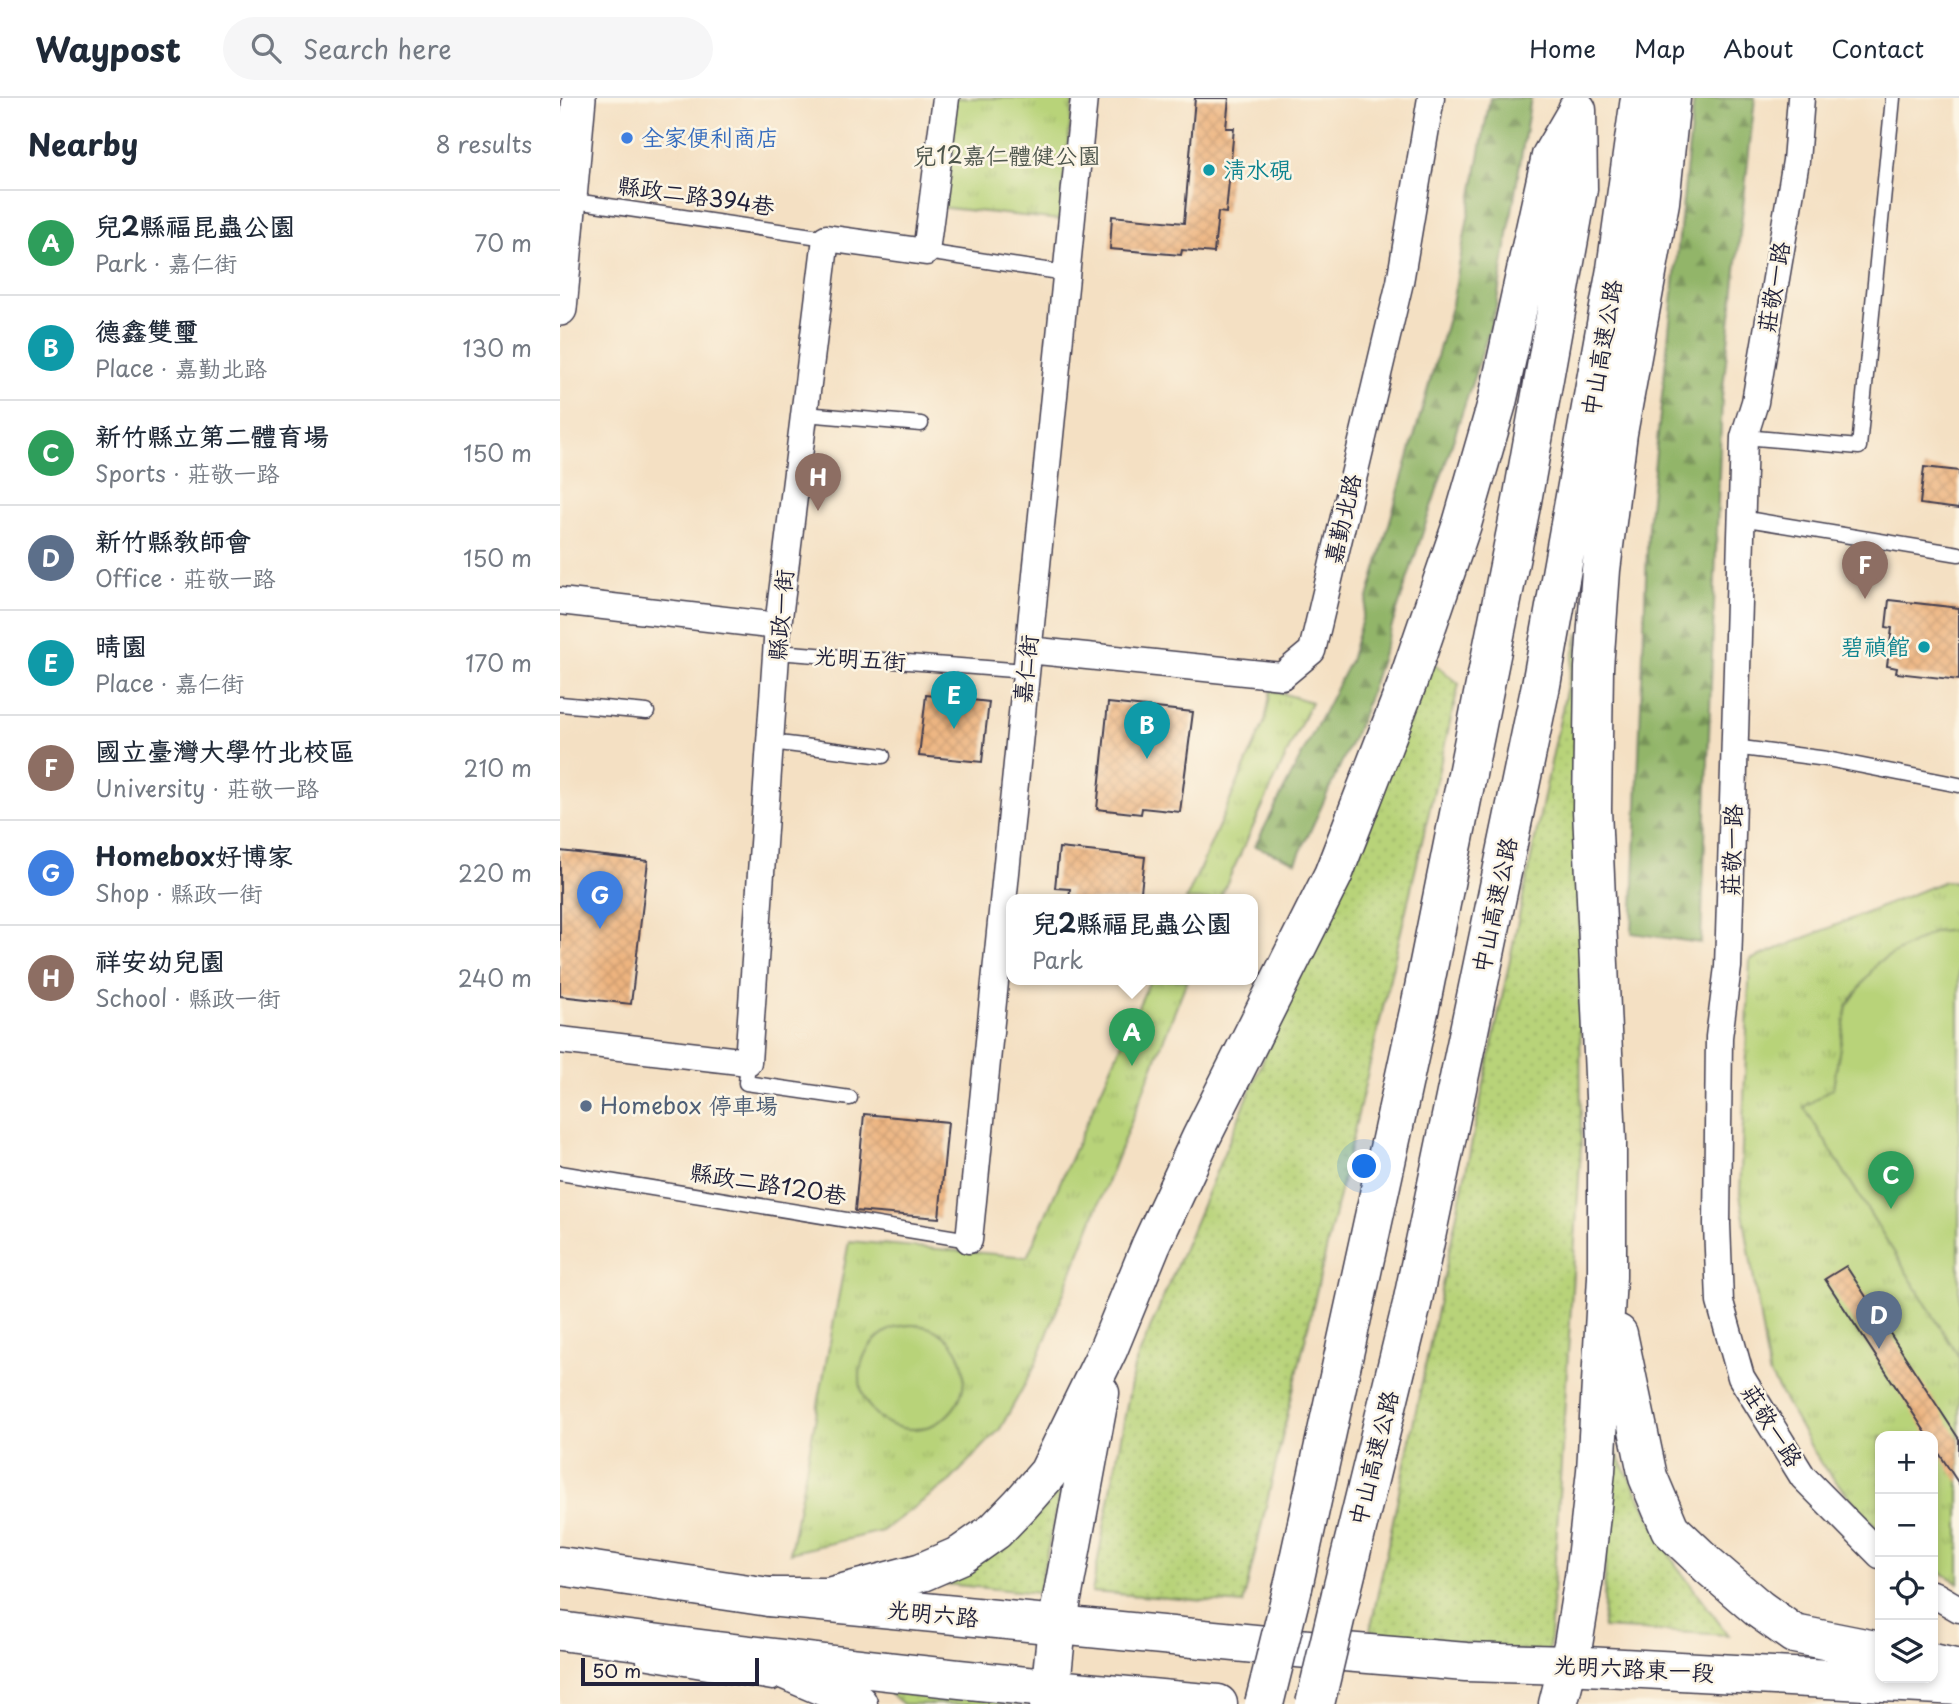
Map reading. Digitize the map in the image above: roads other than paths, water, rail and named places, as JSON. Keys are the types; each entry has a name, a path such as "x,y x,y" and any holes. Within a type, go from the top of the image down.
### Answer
{"main road":[{"name":"中山高速公路","path":"1315,1704 1412,1304 1541,685 1616,269 1640,98"},
{"path":"1558,1704 1573,1645 1584,1577 1596,1471 1607,1277 1606,1128 1592,810 1594,668 1601,570 1617,447 1660,202 1671,98"},
{"path":"769,1597 828,1597 922,1572 961,1555 984,1539 1021,1504 1048,1473 1108,1350 1156,1233 1333,875 1407,684 1462,524 1497,403 1551,156 1577,106"},
{"path":"1264,1704 1293,1587 1423,993 1522,501 1578,190 1577,106"},
{"path":"1607,1277 1648,1477 1670,1529 1709,1566 1794,1634 1875,1650"},
{"path":"1050,1697 1056,1626 1108,1350"},
{"name":"光明六路","path":"560,1566 769,1597 1308,1649"},
{"path":"560,1631 1050,1697 1218,1704"},
{"name":"光明六路東一段","path":"1308,1649 1466,1662 1959,1686"},
{"path":"752,1656 858,1704"},
{"path":"1938,1664 1959,1669"}],"street":[{"path":"560,309 566,200 579,98"},
{"path":"826,238 926,252 946,98"},
{"name":"嘉仁街","path":"969,1240 1084,98"},
{"name":"嘉勤北路","path":"1027,660 1282,676 1311,651 1400,282 1431,98"},
{"name":"莊敬一路","path":"1801,98 1796,161 1755,402 1744,437 1728,967 1719,1037 1717,1224 1720,1302 1741,1377 1803,1477 1875,1550"},
{"name":"縣政一街","path":"748,1062 778,626 826,238"},
{"path":"560,601 778,626"},
{"path":"560,1040 748,1062"},
{"path":"1938,1597 1959,1609"}],"lane":[{"path":"1744,437 1859,447 1893,98"},
{"name":"縣政二路394巷","path":"566,200 826,238"},
{"path":"926,252 1066,273"},
{"path":"804,414 921,424"},
{"path":"1741,518 1959,554"},
{"name":"光明五街","path":"777,652 1027,660"},
{"path":"560,704 647,712"},
{"path":"771,743 883,756"},
{"path":"1734,747 1828,759 1959,785"},
{"path":"748,1062 746,1083 850,1098"},
{"name":"縣政二路120巷","path":"560,1172 969,1240"},
{"path":"629,1658 752,1678 803,1690 838,1704"}],"place":[{"name":"全家便利商店","path":"627,138"},
{"name":"清水硯","path":"1209,170"},
{"name":"祥安幼兒園","path":"818,511"},
{"name":"國立臺灣大學竹北校區","path":"1865,599"},
{"name":"碧禎館","path":"1924,647"},
{"name":"晴園","path":"954,729"},
{"name":"德鑫雙璽","path":"1147,759"},
{"name":"Homebox好博家","path":"600,929"},
{"name":"兒2縣福昆蟲公園","path":"1132,1066"},
{"name":"Homebox 停車場","path":"586,1106"},
{"name":"新竹縣立第二體育場","path":"1891,1209"},
{"name":"新竹縣教師會","path":"1879,1349"}],"park label":[{"name":"兒12嘉仁體健公園","path":"1007,156"}]}
